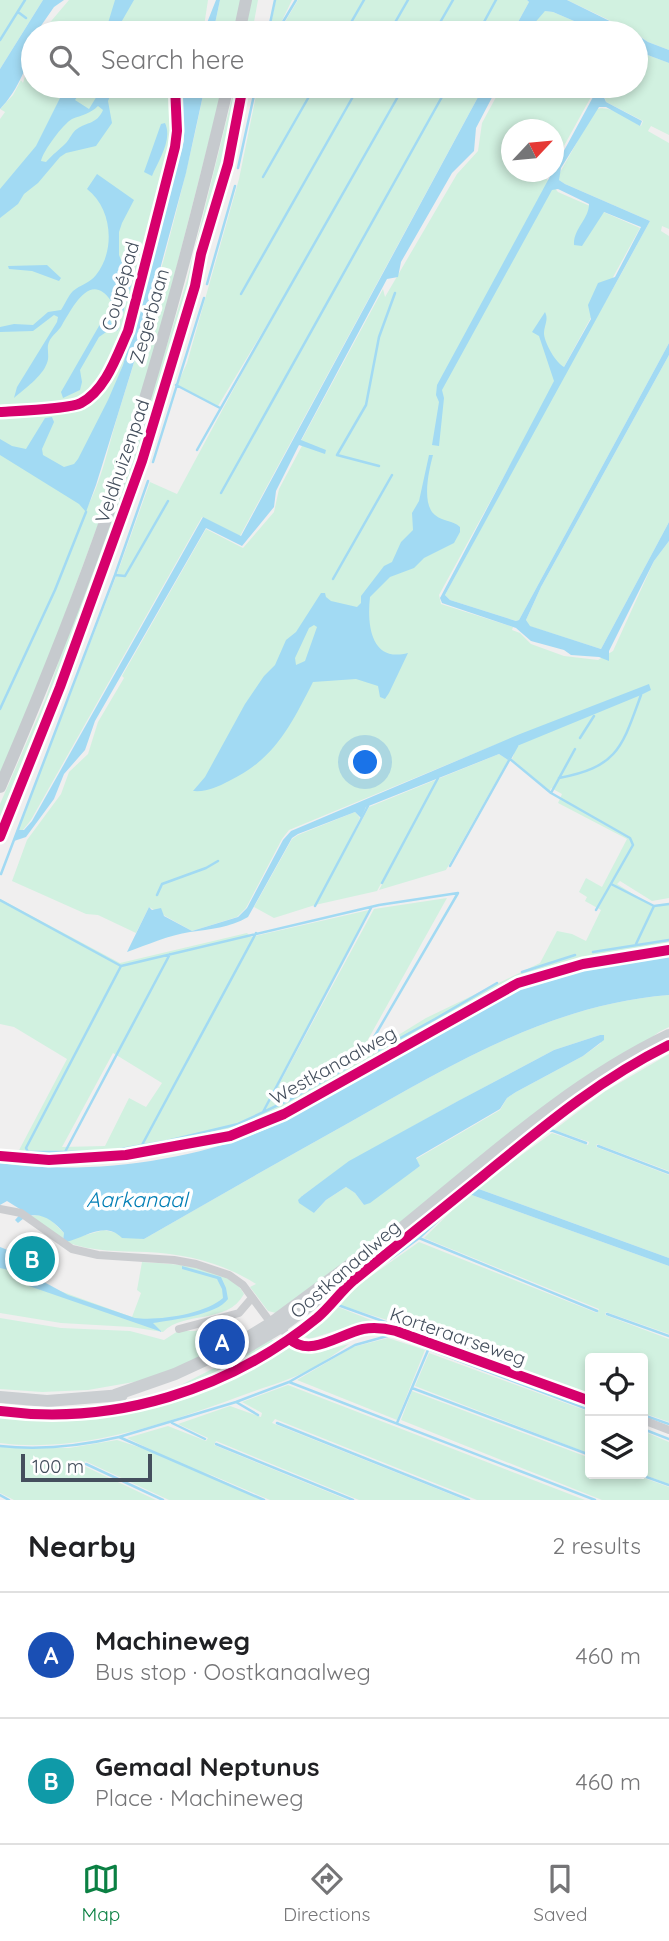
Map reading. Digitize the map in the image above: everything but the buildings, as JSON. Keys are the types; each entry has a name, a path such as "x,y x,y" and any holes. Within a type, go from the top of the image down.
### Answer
{"main road":[{"path":"242,21 246,0"},
{"name":"Zegerbaan","path":"0,787 43,687 120,477 180,279 225,98"},
{"name":"Oostkanaalweg","path":"0,1397 47,1401 137,1393 190,1377 223,1362 382,1248 387,1240 558,1102 607,1069 669,1035"}],"street":[{"name":"Westkanaalweg","path":"0,1156 49,1160 103,1157 186,1146 230,1136 284,1114 518,983 583,964 669,950"},
{"path":"0,1209 24,1215 72,1249 108,1256 174,1260 229,1275 243,1285 251,1299 276,1325"},
{"path":"179,1329 239,1313 251,1299"},
{"name":"Korteraarseweg","path":"276,1325 294,1343 305,1347 379,1327 585,1399"},
{"path":"648,1422 669,1430"}],"green space":[{"path":"0,0 43,0 30,21 21,21 21,35 0,69"},
{"path":"69,0 208,0 205,21 51,21"},
{"path":"220,0 241,0 237,21 216,21"},
{"path":"251,0 258,0 254,21 247,21"},
{"path":"276,0 292,0 282,21 272,21"},
{"path":"298,0 529,2 519,21 286,21"},
{"path":"567,0 669,0 669,50 648,42 648,21 611,21"},
{"path":"553,12 574,21 535,21 541,13"},
{"path":"648,55 669,63 669,135 651,126 648,131 669,143 669,229 662,226 661,231 669,236 669,343 519,620 450,600 445,595 650,221 565,184 562,182 564,165 595,110 612,110 641,126 643,121 606,102 605,98 648,98"},
{"path":"21,80 21,98 181,98 184,123 182,144 160,237 114,388 85,511 101,475 155,290 202,98 220,98 139,413 54,644 0,775 0,119 5,112 0,109 13,95"},
{"path":"232,98 238,98 199,264 146,441 107,557 0,833 0,804 45,700 138,439 187,280"},
{"path":"256,98 477,98 240,536 202,517 31,820 23,830 18,830 150,482 177,494 280,303 218,406 177,385 187,363 239,179"},
{"path":"496,98 590,98 564,146 564,119 501,119 501,182 549,182 558,192 640,228 439,595 441,604 513,627 512,630 520,633 531,644 564,656 598,660 613,651 654,561 669,541 669,898 652,901 620,881 617,884 654,907 669,904 669,946 583,958 534,973 462,1008 296,1104 243,1128 190,1142 131,1152 17,1154 67,1059 14,1027 0,1024 0,899 120,963 247,933 251,937 369,910 262,1112 255,1115 264,1112 374,909 447,898 356,1061 426,1018 540,963 557,931 586,941 601,910 585,901 587,897 579,892 586,878 602,887 627,839 558,803 562,794 551,788 550,791 512,759 514,754 502,742 289,830 246,908 237,917 192,931 149,907 136,933 12,881 27,840 61,794 69,772 88,754 98,722 124,678 122,676 206,529 243,548 274,512 279,489 304,442 301,441 383,289 385,297 457,174 478,151 482,123","holes":["113,1053 162,1083 146,1107 129,1098 105,1146 62,1147"]},
{"path":"669,355 669,522 601,649 529,626 526,620 541,587"},
{"path":"499,754 508,760 446,870 379,890 438,779 377,891 315,905 274,918 254,907 292,839 298,835 355,812 360,818 333,873 369,807"},
{"path":"669,995 669,1027 276,1313 268,1311 250,1287 256,1284 217,1265 176,1255 96,1249 66,1242 104,1230 144,1239 465,1059 543,1024 626,1001","holes":["600,1035 601,1043 583,1056 516,1092 507,1098 500,1110 416,1159 420,1166 364,1205 355,1193 346,1187 326,1200 314,1213 302,1196 349,1162 554,1050"]},
{"path":"669,1054 669,1171 597,1144 596,1147 669,1175 669,1258 476,1188 552,1133 588,1145 589,1142 554,1130 604,1092"},
{"path":"469,1194 669,1266 669,1334 606,1312 605,1315 669,1339 669,1422 648,1415 648,1353 585,1353 585,1392 400,1324 336,1304 347,1293 419,1242 597,1313 599,1309 424,1238"},
{"path":"42,1215 64,1233 63,1240 29,1216"},
{"path":"142,1262 183,1265 213,1272 236,1284 244,1294 237,1304 227,1310 183,1321 163,1332 131,1327 61,1323 0,1313 0,1268 7,1267 16,1275 132,1317 141,1293 137,1290"},
{"path":"333,1305 376,1322 309,1339 302,1335"},
{"path":"0,1318 61,1328 130,1331 164,1340 178,1331 195,1331 217,1326 213,1351 151,1379 88,1390 42,1392 0,1389"},
{"path":"388,1338 425,1350 397,1420 297,1380 353,1347"},
{"path":"271,1339 276,1342 227,1371 173,1389"},
{"path":"349,1344 294,1377 127,1433 63,1444 0,1443 0,1413 85,1415 141,1408 169,1402 222,1383 288,1346 311,1354"},
{"path":"429,1353 585,1410 585,1452 415,1386"},
{"path":"288,1385 585,1500 477,1500 275,1419 272,1423 465,1500 359,1500 216,1441 214,1445 348,1500 270,1500 202,1471 262,1500 169,1500 85,1461 84,1466 156,1500 14,1500 0,1493 0,1447 69,1448 117,1440 160,1454 127,1438 168,1426 206,1441 208,1438 178,1424 230,1406 261,1417 262,1413 242,1402"},
{"path":"412,1391 585,1456 585,1479 647,1479 669,1487 669,1500 602,1500 401,1420"},
{"path":"648,1433 669,1442 669,1484 648,1476"}],"water":[{"path":"43,0 64,0 54,7 44,21 30,21"},
{"path":"115,0 134,0 122,21 109,21"},
{"path":"216,0 220,0 216,21 208,21"},
{"path":"527,0 567,0 610,21 574,21 545,11 536,21 519,21 529,2"},
{"path":"21,35 21,77 0,109 0,69"},
{"path":"648,42 669,50 669,63 648,55"},
{"path":"60,98 76,98 75,100 89,109 96,98 109,98 112,123 96,146 60,157 38,183 24,194 18,204 0,218 0,189 36,146","holes":["98,106 103,110 101,115 75,130 46,162 41,161 49,145 68,122"]},
{"path":"182,98 202,98 186,173 140,343 86,512 79,504 0,455 0,439 12,446 26,449 45,418 52,417 54,422 42,449 43,455 64,467 74,464 78,459 123,365 184,141"},
{"path":"478,98 492,98 476,128 474,151 452,173 401,262 398,277 387,279 301,440 326,450 325,454 299,445 276,491 274,507 242,546 206,528 95,721 85,750 64,774 54,799 26,837 14,841 17,830 24,830 32,821 203,517 241,536"},
{"path":"592,98 604,98 606,102 642,121 640,126 606,107 599,107 564,163 564,151"},
{"path":"165,123 166,143 152,176 144,172 161,124"},
{"path":"97,174 134,200 119,232 119,255 131,285 122,316 112,314 110,318 111,323 119,328 117,331 109,330 99,337 80,370 80,390 63,398 61,392 111,305 103,292 96,289 82,295 50,340 45,368 14,398 17,387 58,317 54,315 33,331 0,332 0,327 14,324 33,325 48,312 61,310 73,291 96,275 107,254 109,242 102,207 87,189"},
{"path":"547,182 562,182 650,221 445,595 450,600 519,620 669,343 669,355 541,587 526,620 530,626 601,649 669,522 669,541 654,561 609,651 609,661 599,657 571,655 564,650 531,641 516,628 442,603 440,598 554,381 539,336 532,332 545,312 546,343 564,367 591,319 588,305 598,283 615,277 641,227 604,212 582,246 574,245 589,204 558,189 552,190 442,390 444,398 439,446 432,445 439,402 436,395 437,385"},
{"path":"47,265 61,278 59,281 32,271 9,269 8,266"},
{"path":"429,455 433,455 427,486 428,503 435,515 460,527 460,532 454,543 424,558 414,568 390,577 370,597 369,618 378,647 395,655 408,653 385,699 380,697 378,686 356,679 313,682 289,726 258,762 216,787 193,791 205,777 245,704 275,665 286,640 296,632 321,593 325,593 331,601 357,607 361,603 361,596 384,566 392,562 401,542 413,530 412,513 419,501","holes":["314,625 317,627 305,661 296,665 295,658 309,628"]},
{"path":"649,684 651,690 641,695 517,746 508,760 499,754 366,807 361,818 355,812 298,834 292,838 248,917 227,926 174,935 127,952 149,907 152,910 161,908 164,916 192,931 238,917 247,908 283,840 291,831 520,734"},
{"name":"Aarkanaal","path":"669,956 669,995 584,1011 504,1040 427,1079 144,1239 122,1238 109,1230 102,1230 66,1242 63,1240 64,1233 48,1219 36,1215 24,1218 18,1223 15,1220 23,1211 7,1201 0,1205 0,1163 33,1167 104,1166 178,1156 213,1148 277,1124 525,986 587,968"},
{"path":"604,1035 604,1040 583,1056 516,1092 507,1098 500,1109 416,1158 420,1166 370,1203 364,1205 355,1193 346,1187 326,1200 314,1213 299,1203 298,1200 302,1196 349,1161 554,1050"},
{"path":"476,1188 669,1258 669,1266 469,1194"},
{"path":"0,1247 18,1254 19,1258 9,1270 0,1268"},
{"path":"182,1266 221,1277 228,1299 222,1305 204,1313 153,1323 162,1332 29,1286 30,1280 44,1282 68,1295 145,1319 194,1312 223,1298 217,1279 182,1269"}],"waterway":[{"path":"0,40 25,0"},
{"path":"271,21 275,0"},
{"path":"284,21 296,0"},
{"path":"352,21 364,0"},
{"path":"396,21 408,0"},
{"path":"441,21 453,0"},
{"path":"485,21 496,0"},
{"path":"18,12 26,18"},
{"path":"238,168 253,98"},
{"path":"263,177 308,98"},
{"path":"241,294 352,98"},
{"path":"197,450 397,98"},
{"path":"221,493 441,98"},
{"path":"207,284 235,186"},
{"path":"379,466 337,455 366,405 379,337 395,293"},
{"path":"153,462 204,298"},
{"path":"176,385 220,408"},
{"path":"333,579 392,475"},
{"path":"1,874 148,481"},
{"path":"115,575 125,576 168,501"},
{"path":"0,709 55,590 86,512"},
{"path":"559,778 594,768 615,752 641,695"},
{"path":"580,738 594,716"},
{"path":"450,866 517,746"},
{"path":"551,793 575,749"},
{"path":"510,759 551,793 630,838 633,845 596,910"},
{"path":"382,883 438,778"},
{"path":"315,906 368,806"},
{"path":"157,895 162,884 218,861"},
{"path":"611,884 654,906 669,904"},
{"path":"121,966 379,905 458,893 366,1051"},
{"path":"0,900 121,966 26,1148 28,1152 104,1152 167,1141 238,1124 291,1099 350,1066"},
{"path":"636,944 654,906"},
{"path":"263,1112 371,908"},
{"path":"142,1145 256,933"},
{"path":"593,952 669,940"},
{"path":"65,1152 170,954"},
{"path":"522,972 575,955"},
{"path":"375,1052 497,983"},
{"path":"613,1083 669,1051"},
{"path":"570,1388 335,1304 348,1290 419,1238 471,1190 600,1091"},
{"path":"548,1129 586,1143"},
{"path":"598,1146 669,1173"},
{"path":"419,1238 597,1311"},
{"path":"607,1314 669,1336"},
{"path":"236,1402 289,1382 355,1345 391,1335 585,1408"},
{"path":"397,1423 428,1350"},
{"path":"289,1382 595,1500"},
{"path":"412,1388 585,1453"},
{"path":"579,1393 585,1395"},
{"path":"119,1437 236,1402 258,1415"},
{"path":"646,1416 669,1424"},
{"path":"172,1423 205,1439"},
{"path":"277,1423 469,1500"},
{"path":"648,1431 669,1439"},
{"path":"0,1446 60,1446 119,1437 264,1500"},
{"path":"216,1444 353,1500"},
{"path":"86,1464 163,1500"},
{"path":"648,1478 669,1485"},
{"path":"0,1495 9,1500"}],"cycle path":[{"name":"Coupépad","path":"0,412 81,403 97,390 110,371 128,331 175,147 176,98"},
{"name":"Veldhuizenpad","path":"0,837 60,687 142,461 195,286 201,254 228,164 241,98"},
{"path":"0,1156 49,1160 126,1155 230,1136 284,1114 518,983 583,964 669,950"},
{"path":"0,1411 85,1413 127,1407 208,1383 246,1365 317,1318 354,1280 572,1105 618,1073 669,1045"},
{"path":"290,1339 298,1344 316,1346 363,1329 392,1330 585,1399"}],"place":[{"name":"Gemaal Neptunus","path":"32,1259"},
{"name":"Machineweg","path":"222,1342"}]}
